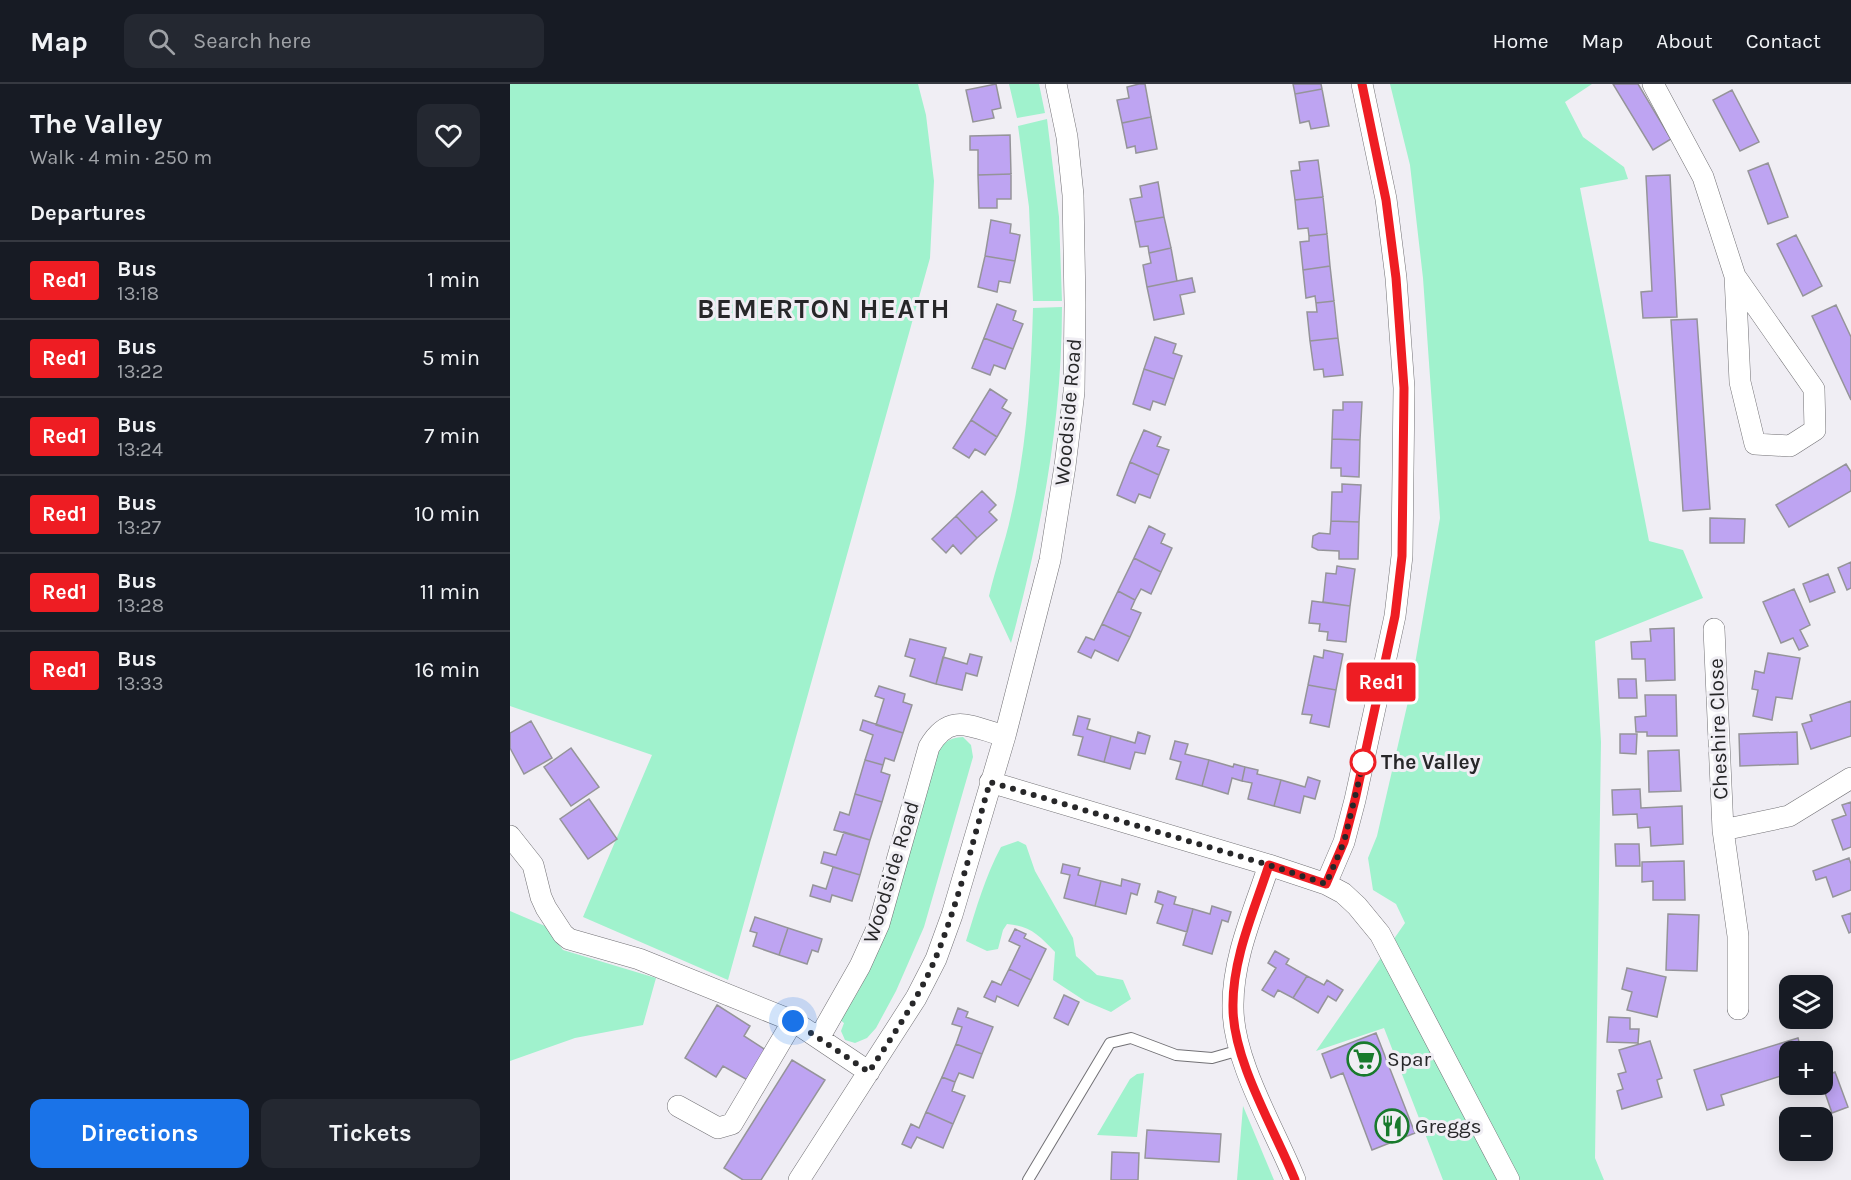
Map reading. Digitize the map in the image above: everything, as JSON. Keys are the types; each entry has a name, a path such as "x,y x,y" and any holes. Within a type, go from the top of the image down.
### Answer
{"street":[{"name":"Woodside Road","path":"799,1180 916,998 936,959 952,915 1005,736 1050,560 1074,392 1073,195 1067,137 1056,84"},
{"path":"1326,884 1344,842 1355,800 1395,616 1402,556 1404,388 1396,278 1386,200 1362,84"},
{"path":"1653,84 1703,177 1735,276 1740,382 1755,444 1790,446 1815,430 1814,389 1735,276"},
{"name":"Cheshire Close","path":"1714,629 1723,830 1738,936 1738,1010"},
{"name":"Woodside Road","path":"819,1038 860,966 879,924 929,747 936,734 946,726 961,724 1005,736"},
{"name":"Cheshire Close","path":"1723,830 1789,816 1851,778"},
{"path":"990,782 1269,865 1326,884 1343,893 1380,934 1509,1180"},
{"path":"510,836 533,865 546,908 563,934 569,939 639,959 793,1021 869,1072"},
{"path":"1269,865 1239,959 1233,1008 1240,1050 1295,1180"},
{"path":"678,1106 718,1128 732,1124 793,1021"}],"lane":[{"path":"1028,1180 1110,1043 1131,1038 1176,1055 1212,1058 1240,1050"}],"green space":[{"name":"BEMERTON HEATH","path":"510,84 918,84 926,115 934,181 930,258 728,980 583,917 652,755 510,706"},
{"path":"1009,84 1039,84 1045,113 1017,118"},
{"path":"1390,84 1592,84 1565,102 1583,137 1624,167 1628,179 1580,188 1649,541 1683,550 1703,598 1595,641 1601,742 1595,1158 1604,1180 1443,1180 1384,1028 1316,1051 1405,923 1396,904 1373,890 1368,858 1377,836 1410,693 1440,518 1423,278 1410,165"},
{"path":"1047,119 1059,217 1062,301 1033,301 1029,207 1018,126"},
{"path":"1062,307 1058,393 1048,477 1032,560 1011,643 989,596 1009,525 1021,464 1029,386 1033,308"},
{"path":"963,737 971,745 973,757 924,927 896,991 876,1028 867,1038 855,1043 845,1040 841,1031 844,1023 840,1020 873,962 936,756 946,742"},
{"path":"1018,841 1026,845 1035,871 1073,938 1076,956 1097,975 1123,980 1131,999 1111,1012 1085,1001 1053,980 1055,952 1039,936 1028,929 1007,924 998,949 987,951 966,941 995,858 1001,847"},
{"path":"510,911 545,926 563,950 656,978 643,1025 575,1038 510,1061"},
{"path":"1144,1073 1137,1137 1097,1135 1130,1079 1137,1074"},
{"path":"1243,1106 1274,1180 1237,1180"}],"building":[{"path":"996,84 1001,108 992,110 994,118 973,122 966,90"},
{"path":"1145,84 1151,117 1122,123 1117,100 1129,98 1127,87"},
{"path":"1293,84 1321,84 1322,89 1295,94"},
{"path":"1613,84 1638,84 1671,139 1653,150"},
{"path":"1322,89 1329,126 1311,129 1309,121 1300,123 1295,94"},
{"path":"1732,90 1759,142 1740,151 1713,100"},
{"path":"1151,117 1157,149 1136,153 1135,146 1127,148 1122,123"},
{"path":"1010,135 1011,174 978,175 978,150 970,150 970,136"},
{"path":"1318,160 1323,197 1295,200 1291,171 1300,170 1299,162"},
{"path":"1768,163 1788,217 1768,224 1748,171"},
{"path":"1011,174 1011,199 997,199 997,208 979,208 978,175"},
{"path":"1670,175 1677,317 1643,318 1641,292 1652,291 1646,176"},
{"path":"1158,182 1164,217 1135,222 1130,199 1142,197 1140,186"},
{"path":"1323,197 1327,234 1309,236 1308,228 1298,229 1295,200"},
{"path":"1164,217 1171,248 1149,253 1148,246 1140,247 1135,222"},
{"path":"991,220 1011,224 1010,233 1020,235 1015,261 985,256"},
{"path":"1327,234 1330,266 1303,270 1300,242 1309,241 1309,236"},
{"path":"1796,235 1822,286 1803,296 1777,244"},
{"path":"1171,248 1177,281 1147,287 1143,265 1151,263 1149,253"},
{"path":"985,256 1015,261 1010,283 999,281 997,292 978,287"},
{"path":"1330,266 1334,301 1316,303 1315,296 1306,298 1303,270"},
{"path":"1192,278 1195,292 1180,295 1184,314 1154,320 1147,287"},
{"path":"1334,301 1338,338 1310,341 1307,312 1317,312 1316,303"},
{"path":"997,304 1016,311 1013,320 1023,324 1013,349 984,338"},
{"path":"1836,305 1851,337 1851,400 1812,316"},
{"path":"1697,319 1710,509 1683,511 1671,320"},
{"path":"1155,337 1176,344 1173,353 1182,356 1174,379 1144,369"},
{"path":"984,338 1013,349 1005,369 994,365 990,375 972,368"},
{"path":"1338,338 1343,375 1324,377 1323,369 1314,370 1310,341"},
{"path":"1144,369 1174,379 1165,405 1153,401 1150,410 1133,404"},
{"path":"990,389 1007,400 1002,408 1011,413 997,437 971,420"},
{"path":"1343,402 1362,402 1360,440 1332,439 1333,410 1343,410"},
{"path":"971,420 997,437 985,455 975,449 969,458 953,448"},
{"path":"1144,430 1161,437 1157,446 1169,450 1159,475 1130,462"},
{"path":"1332,439 1360,440 1359,477 1341,476 1341,468 1331,468"},
{"path":"1130,462 1159,475 1150,498 1139,494 1135,503 1117,495"},
{"path":"1846,464 1851,472 1851,491 1789,527 1776,505"},
{"path":"1342,484 1361,485 1359,522 1331,521 1332,492 1342,492"},
{"path":"982,491 996,505 989,512 997,520 977,538 956,516"},
{"path":"956,516 977,538 961,554 953,545 946,553 932,539"},
{"path":"1710,518 1745,519 1744,543 1710,543"},
{"path":"1331,521 1359,522 1358,559 1339,559 1339,551 1318,550 1312,547 1313,536 1319,533 1330,534"},
{"path":"1149,526 1165,534 1161,543 1172,548 1161,572 1134,558"},
{"path":"1134,558 1161,572 1151,594 1141,589 1135,600 1118,591"},
{"path":"1851,562 1851,588 1847,590 1838,568"},
{"path":"1337,566 1355,569 1350,606 1323,602 1326,573 1336,574"},
{"path":"1828,574 1835,592 1810,602 1803,584"},
{"path":"1794,589 1810,625 1800,630 1808,646 1799,650 1793,638 1781,643 1763,602"},
{"path":"1118,591 1135,600 1131,609 1141,613 1130,637 1102,624"},
{"path":"1312,601 1350,606 1346,642 1327,640 1328,632 1319,631 1320,624 1309,623"},
{"path":"1102,624 1130,637 1118,661 1095,650 1091,658 1078,652 1086,637 1094,640"},
{"path":"1674,628 1675,680 1646,681 1645,659 1632,659 1631,642 1651,641 1650,629"},
{"path":"910,639 946,648 936,684 910,676 915,659 905,656"},
{"path":"1324,650 1343,654 1336,690 1308,685 1314,656 1323,658"},
{"path":"1768,653 1800,658 1792,699 1776,697 1772,720 1753,716 1758,690 1752,689 1755,671 1764,673"},
{"path":"970,654 982,657 977,676 966,673 962,690 936,684 943,657 967,664"},
{"path":"1618,679 1636,679 1637,698 1619,698"},
{"path":"1308,685 1336,690 1329,727 1310,723 1312,715 1302,714"},
{"path":"879,686 905,694 903,702 912,705 903,733 876,725 884,699 875,696"},
{"path":"1645,695 1676,695 1677,736 1647,736 1647,732 1636,732 1635,717 1646,716"},
{"path":"1851,701 1851,736 1811,749 1802,724 1812,721 1810,715"},
{"path":"1078,716 1090,719 1087,729 1111,736 1104,762 1078,755 1083,737 1073,735"},
{"path":"863,720 903,733 894,761 885,758 883,765 865,760 873,735 860,730"},
{"path":"531,721 552,758 524,774 510,748 510,733"},
{"path":"1138,732 1150,736 1145,754 1135,752 1130,769 1104,762 1111,736 1135,743"},
{"path":"1797,732 1798,764 1740,766 1739,734"},
{"path":"1620,734 1637,734 1636,754 1620,753"},
{"path":"1175,741 1188,744 1185,754 1209,760 1202,786 1176,779 1181,762 1170,759"},
{"path":"571,748 599,787 571,806 544,767"},
{"path":"1679,750 1681,791 1649,792 1648,751"},
{"path":"865,760 883,765 881,772 890,775 882,802 855,794"},
{"path":"1209,760 1233,767 1234,764 1245,767 1242,781 1232,778 1228,794 1202,786"},
{"path":"1245,767 1258,770 1257,774 1281,780 1274,806 1248,799 1252,783 1242,781"},
{"path":"1308,777 1320,781 1315,799 1304,796 1300,813 1274,806 1281,780 1305,787"},
{"path":"1640,789 1641,808 1682,806 1683,844 1651,846 1650,827 1638,828 1637,814 1613,815 1612,790"},
{"path":"855,794 882,802 870,840 834,830 840,812 849,815"},
{"path":"589,799 617,839 588,859 560,819"},
{"path":"1851,802 1851,847 1843,850 1832,820 1846,815 1842,805"},
{"path":"844,832 870,840 860,875 821,863 824,852 836,855"},
{"path":"1615,844 1639,844 1640,866 1616,866"},
{"path":"1849,858 1851,890 1833,897 1826,877 1816,880 1813,871"},
{"path":"1684,861 1685,900 1653,900 1653,881 1642,882 1642,862"},
{"path":"1063,864 1080,868 1078,875 1101,881 1095,906 1064,898 1070,875 1061,873"},
{"path":"833,867 860,875 852,901 832,895 830,902 810,896 813,885 826,889"},
{"path":"1122,879 1140,884 1137,895 1131,893 1126,914 1095,906 1101,881 1121,886"},
{"path":"1158,891 1176,897 1174,904 1193,909 1187,932 1157,923 1163,905 1155,902"},
{"path":"1212,906 1231,912 1228,922 1222,920 1212,954 1183,945 1193,909 1210,914"},
{"path":"1851,913 1851,932 1849,933 1842,916"},
{"path":"1668,914 1699,915 1697,971 1666,970"},
{"path":"755,917 788,928 779,955 753,946 757,933 750,931"},
{"path":"788,928 822,939 818,952 812,950 807,964 779,955"},
{"path":"1015,929 1026,934 1024,938 1046,949 1031,980 1009,969 1020,946 1009,941"},
{"path":"1275,951 1289,959 1286,964 1307,976 1293,998 1278,990 1274,997 1262,990 1276,968 1268,963"},
{"path":"1627,968 1666,977 1657,1017 1627,1010 1632,992 1622,989"},
{"path":"1009,969 1031,980 1018,1006 997,996 995,1002 984,997 992,981 1001,985"},
{"path":"1307,976 1324,985 1327,980 1343,990 1336,1001 1328,996 1318,1013 1293,998"},
{"path":"1064,995 1079,1002 1068,1025 1054,1018"},
{"path":"717,1005 750,1026 744,1036 769,1052 751,1082 723,1066 716,1077 685,1058"},
{"path":"958,1008 968,1012 966,1017 993,1027 982,1054 956,1044 962,1027 952,1024"},
{"path":"1609,1017 1630,1018 1630,1029 1639,1029 1638,1043 1607,1042"},
{"path":"1376,1033 1415,1133 1372,1150 1343,1073 1331,1078 1322,1054"},
{"path":"1650,1041 1662,1078 1657,1080 1662,1097 1622,1109 1617,1091 1623,1089 1618,1074 1626,1072 1619,1050"},
{"path":"956,1044 982,1054 973,1078 959,1073 955,1082 942,1077"},
{"path":"1779,1044 1779,1077 1721,1095 1724,1105 1707,1110 1694,1070"},
{"path":"792,1060 825,1080 761,1180 743,1180 724,1168"},
{"path":"1835,1072 1848,1107 1833,1113 1833,1107 1830,1107 1826,1095 1833,1095 1833,1073"},
{"path":"942,1077 955,1082 952,1091 965,1096 953,1124 926,1112"},
{"path":"926,1112 953,1124 943,1148 917,1137 911,1148 902,1144 911,1124 919,1128"},
{"path":"1147,1130 1221,1134 1219,1162 1145,1158"},
{"path":"1112,1152 1139,1153 1138,1180 1111,1180"}],"bus line":[{"name":"Red1","path":"1295,1180 1246,1069 1235,1030 1233,1008 1239,959 1269,865 1326,884 1344,842 1385,666 1400,585 1405,429 1402,349 1386,200 1362,84"}],"place":[{"name":"The Valley","path":"1363,762"},
{"name":"Spar","path":"1364,1059"},
{"name":"Greggs","path":"1392,1126"}],"district":[{"name":"BEMERTON HEATH","path":"824,309"}],"route":[{"path":"793,1021 869,1072 916,998 936,959 952,915 990,782 1326,884 1344,842 1365,756 1363,762"}]}
